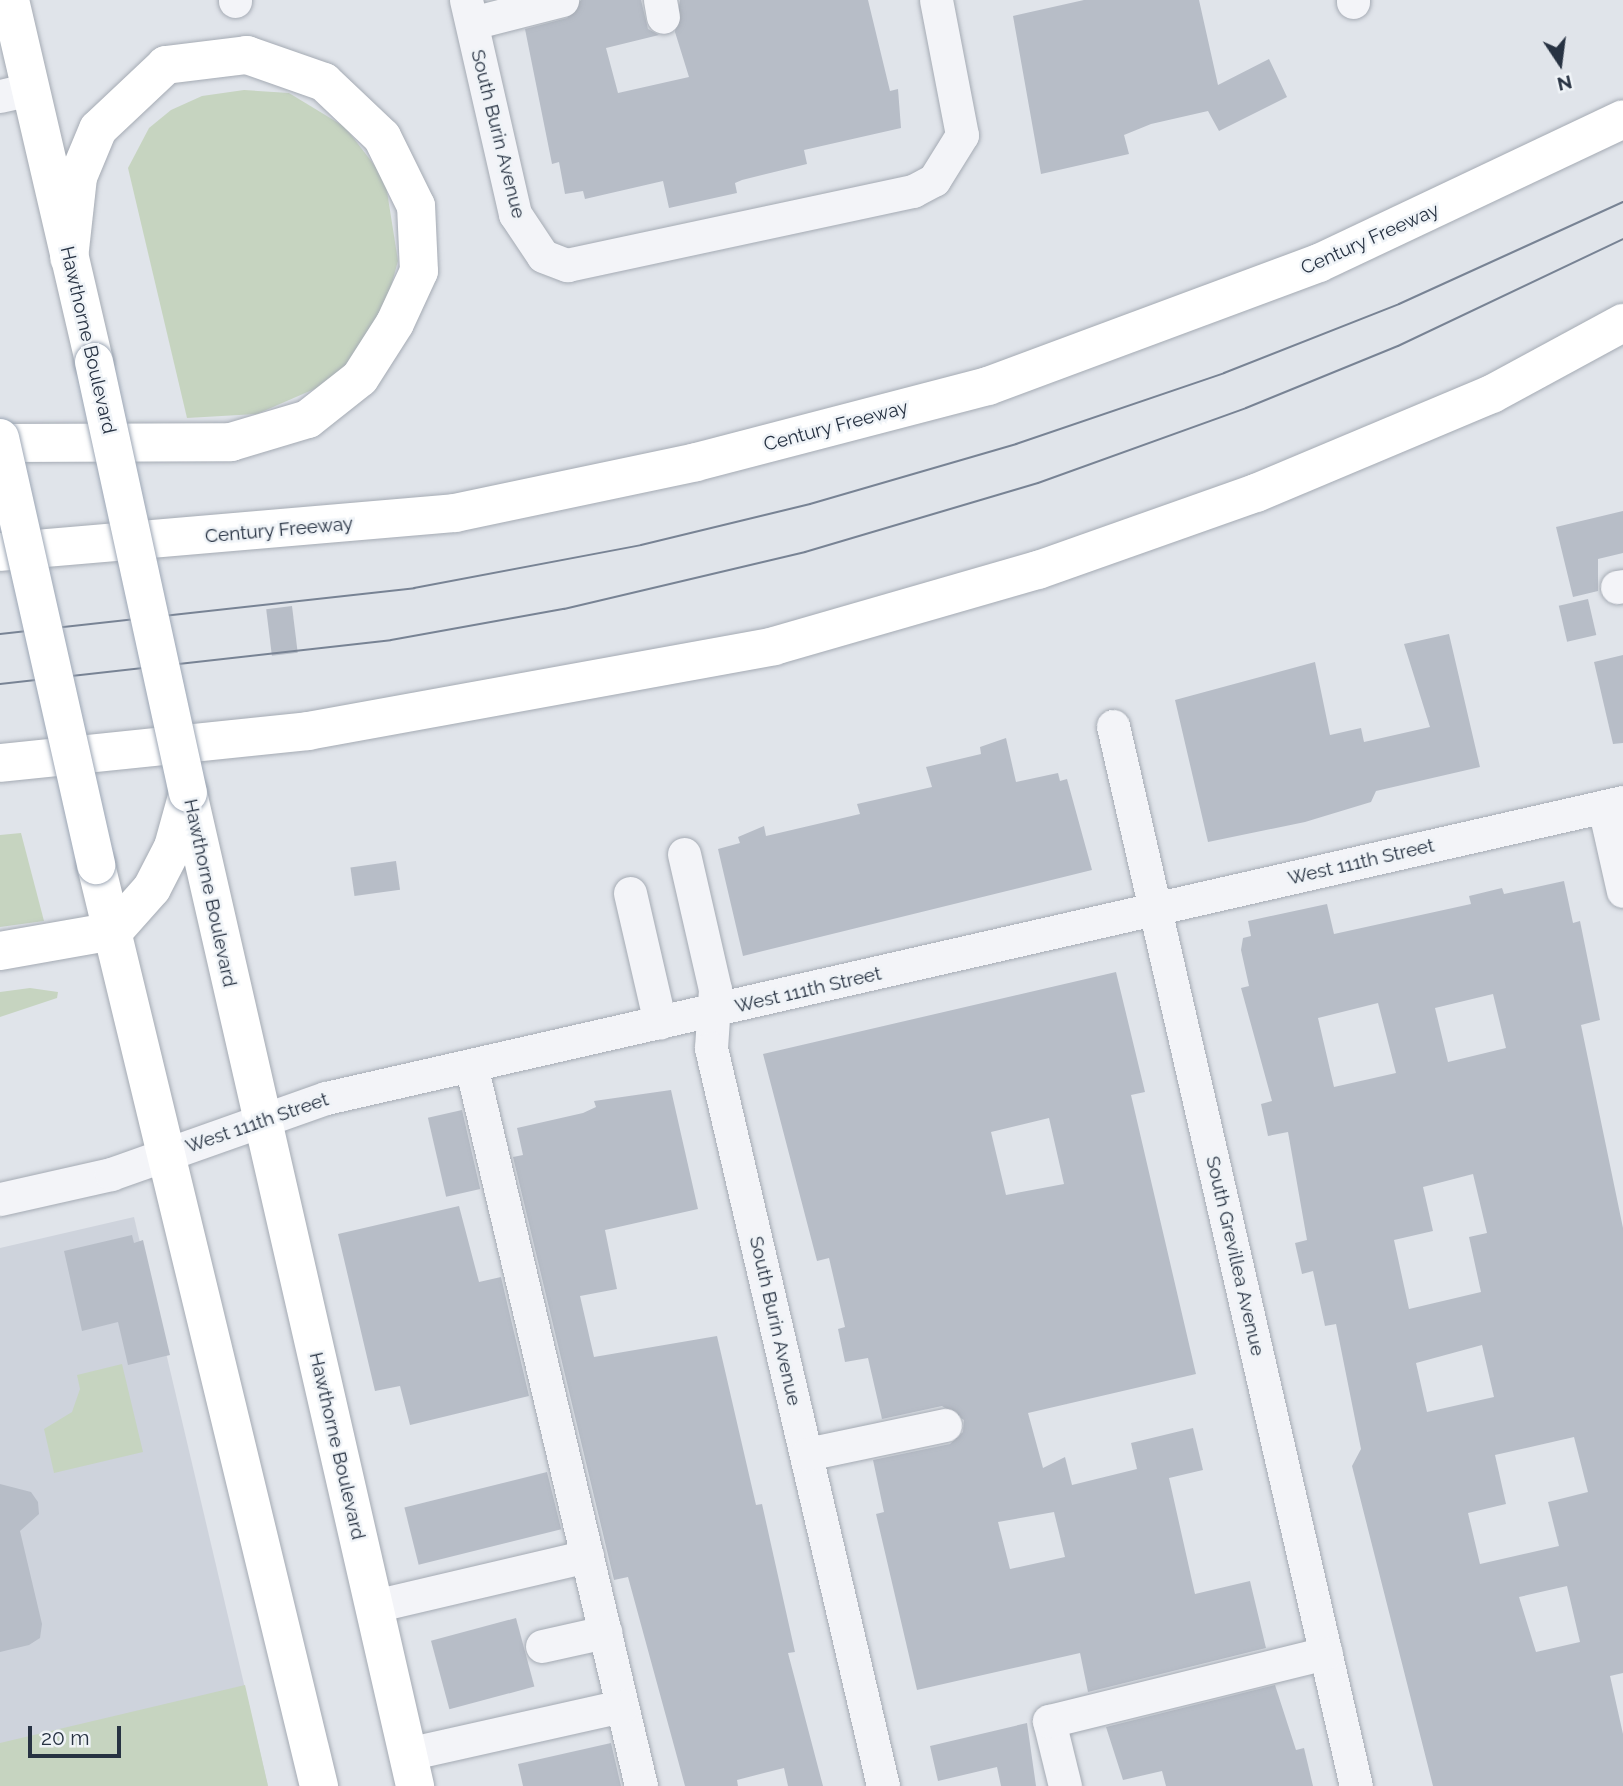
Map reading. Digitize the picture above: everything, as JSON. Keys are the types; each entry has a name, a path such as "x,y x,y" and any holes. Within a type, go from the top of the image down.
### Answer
{"main road":[{"name":"Hawthorne Boulevard","path":"10,0 15,92 69,258 94,362 188,793 187,846 261,1118 411,1770"},
{"path":"69,258 78,177 98,130 166,65 247,55 324,82 382,137 416,206 419,271 395,323 360,377 308,419 232,442 0,440 96,865 170,1153 318,1786"},
{"name":"Century Freeway","path":"0,552 77,549 455,513 696,462 988,386 1319,263 1623,119"},
{"path":"0,764 308,731 774,646 1038,570 1256,493 1492,394 1623,323"},
{"path":"0,529 77,549"},
{"path":"0,951 114,931 187,846"}],"street":[{"path":"469,11 562,0"},
{"name":"South Burin Avenue","path":"469,11 515,214 543,256 592,265 914,191 950,161 962,135 961,112 936,0"},
{"name":"South Grevillea Avenue","path":"1113,726 1326,1653 1352,1785"},
{"path":"1613,804 1623,891"},
{"name":"West 111th Street","path":"0,1199 170,1153 261,1118 471,1065 714,1012 1613,804"},
{"name":"South Burin Avenue","path":"684,854 715,989 711,1048 883,1786"},
{"path":"630,893 660,1023"},
{"path":"471,1065 641,1786"},
{"path":"807,1454 946,1425"},
{"path":"373,1606 587,1556"},
{"path":"542,1646 605,1632"},
{"path":"1065,1786 1049,1721 1326,1653"},
{"path":"411,1770 622,1706"}],"shaded area":[{"path":"134,1217 268,1786 0,1786 0,1248"}],"green space":[{"path":"244,90 289,93 345,127 385,179 398,261 385,308 335,380 257,414 187,418 128,168 149,128 171,110 202,96"},
{"path":"21,833 44,921 0,927 0,835"},
{"path":"30,988 58,992 57,998 0,1017 0,992"},
{"path":"122,1364 143,1452 54,1473 44,1429 72,1412 80,1389 77,1375"},
{"path":"245,1685 268,1786 0,1786 0,1743"}],"building":[{"path":"581,0 641,0 648,29 659,35 606,48 618,93 689,77 675,32 680,0 868,0 890,91 898,89 901,128 804,150 807,164 742,180 735,183 737,193 669,208 663,181 585,199 583,191 565,194 559,162 552,164 525,29 567,18"},
{"path":"1084,0 1199,0 1218,85 1269,59 1287,97 1219,131 1208,111 1151,124 1124,135 1129,154 1041,174 1013,16"},
{"path":"1623,511 1623,553 1598,559 1598,591 1573,597 1556,527"},
{"path":"1588,599 1596,635 1567,642 1559,606"},
{"path":"292,606 298,653 272,656 266,609"},
{"path":"1449,634 1480,767 1376,791 1371,802 1305,822 1208,842 1175,700 1315,662 1330,735 1361,728 1364,742 1430,727 1404,644"},
{"path":"1623,655 1623,743 1613,744 1594,662"},
{"path":"1006,738 1016,782 1058,773 1060,781 1067,779 1092,870 743,956 718,849 740,843 738,837 764,826 766,836 860,814 857,804 932,787 926,767 981,754 980,747"},
{"path":"396,861 400,890 354,896 350,867"},
{"path":"1564,881 1573,923 1580,921 1600,1020 1581,1025 1623,1228 1623,1673 1610,1676 1623,1734 1623,1786 1433,1786 1352,1466 1361,1449 1336,1324 1325,1326 1313,1271 1302,1274 1295,1243 1307,1240 1288,1132 1268,1136 1261,1104 1272,1101 1241,988 1249,986 1241,950 1243,938 1251,936 1248,921 1327,904 1334,934 1471,904 1469,896 1502,888 1504,894","holes":["1493,994 1506,1048 1448,1062 1435,1008","1378,1003 1396,1073 1334,1087 1318,1018","1473,1174 1487,1233 1469,1237 1481,1292 1409,1309 1394,1240 1433,1231 1423,1187","1482,1345 1494,1397 1427,1412 1416,1363","1574,1437 1588,1492 1548,1502 1559,1546 1480,1564 1468,1513 1506,1504 1495,1455","1567,1586 1580,1642 1536,1652 1519,1597"]},
{"path":"1116,972 1145,1092 1131,1095 1196,1374 1028,1413 1043,1468 1065,1457 1072,1485 1137,1469 1131,1443 1193,1428 1203,1470 1169,1478 1195,1594 1250,1581 1266,1648 1088,1692 1080,1653 917,1690 876,1514 884,1512 873,1460 950,1444 963,1432 964,1420 942,1406 882,1419 868,1358 845,1362 838,1329 845,1327 829,1258 817,1261 763,1054","holes":["1049,1118 1064,1184 1006,1195 991,1132","1054,1512 1065,1557 1010,1569 998,1522"]},
{"path":"671,1090 698,1209 605,1230 617,1289 580,1296 594,1357 717,1336 756,1505 762,1504 795,1652 788,1653 823,1786 788,1786 784,1768 737,1780 738,1786 685,1786 628,1577 614,1580 513,1157 523,1155 517,1128 583,1113 596,1107 594,1101"},
{"path":"462,1110 480,1189 446,1197 428,1118"},
{"path":"459,1206 479,1282 501,1277 529,1396 410,1425 400,1386 375,1391 338,1234"},
{"path":"132,1235 134,1243 143,1240 170,1355 128,1365 118,1322 82,1331 64,1251"},
{"path":"547,1472 561,1529 419,1565 404,1508"},
{"path":"0,1484 31,1492 38,1502 39,1514 20,1531 42,1624 40,1638 29,1645 0,1652"},
{"path":"516,1618 534,1687 449,1709 431,1641"},
{"path":"1275,1685 1296,1750 1304,1748 1313,1786 1166,1786 1162,1771 1123,1780 1106,1727"},
{"path":"1027,1723 1036,1786 1001,1786 997,1767 938,1781 930,1746"},
{"path":"611,1743 621,1786 523,1786 518,1764"}],"tram line":[{"path":"0,634 414,588 641,545 810,504 1016,444 1224,373 1399,304 1623,202"},
{"path":"0,684 391,640 564,609 805,552 1038,483 1246,408 1398,346 1623,239"}]}
